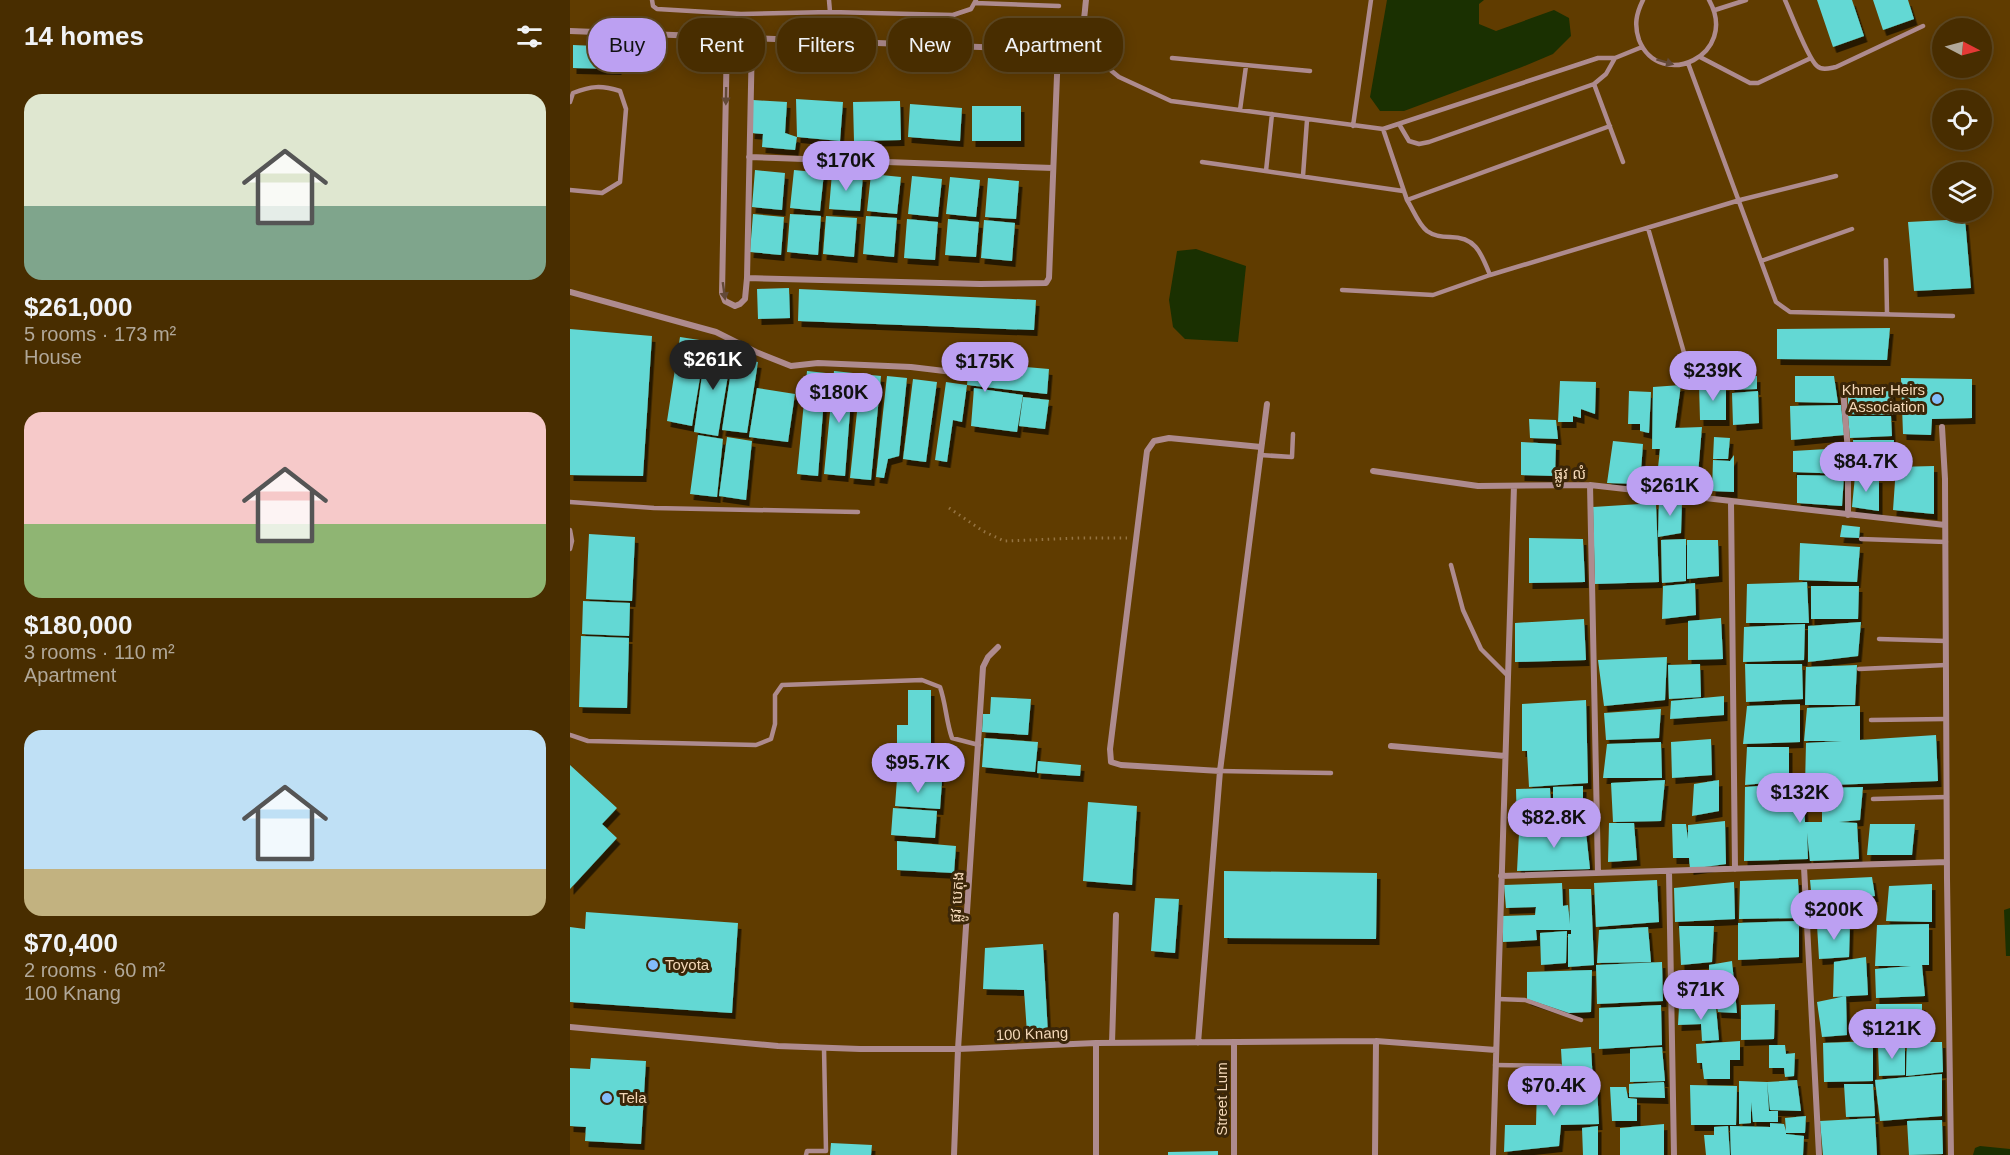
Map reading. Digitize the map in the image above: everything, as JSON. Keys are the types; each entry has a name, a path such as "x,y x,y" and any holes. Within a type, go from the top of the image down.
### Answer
{"street":[{"path":"1084,18 1086,0"},
{"path":"570,31 678,36"},
{"path":"765,39 984,47"},
{"path":"726,72 722,293 725,301 735,306 745,299 747,278 751,72"},
{"path":"747,278 1046,284 1057,72"},
{"path":"749,157 1053,168"},
{"path":"570,292 716,332 791,366 829,363 911,367 961,373"},
{"path":"1843,389 1848,452 1848,515"},
{"path":"1198,1043 1220,771 1267,404"},
{"path":"1942,427 1946,542 1951,1155"},
{"path":"1220,771 1121,765 1111,762 1110,748 1135,539 1147,451 1155,441 1169,438 1261,447"},
{"name":"ផ្លូវ លំ","path":"1373,471 1478,486 1590,485 1945,525"},
{"path":"1590,485 1598,873"},
{"path":"1492,1155 1514,486"},
{"path":"1731,502 1735,869"},
{"name":"ផ្លូវ បេតុង","path":"954,1155 958,1049 983,667 988,657 998,647"},
{"path":"1392,746 1505,756"},
{"path":"1501,876 1947,862"},
{"path":"1804,867 1819,1155"},
{"path":"1670,871 1674,1155"},
{"path":"1112,1043 1116,915"},
{"name":"100 Knang","path":"570,1027 824,1048 958,1049 1096,1043 1376,1041 1496,1050"},
{"path":"1375,1155 1376,1041"},
{"name":"Street Lum","path":"1234,1042 1234,1155"},
{"path":"1096,1043 1096,1155"}],"lane":[{"path":"652,0 653,6 657,9 741,14 830,12 953,15 971,9 975,1 1059,6"},
{"path":"830,0 830,12"},
{"path":"1353,126 1371,0"},
{"path":"1643,0 1636,13 1636,31 1642,47 1651,57 1662,63 1675,65 1688,63 1700,57 1709,48 1715,36 1717,23 1715,10 1709,0"},
{"path":"1715,10 1746,0"},
{"path":"1785,0 1811,58 1818,66 1825,69 1836,67 1923,26"},
{"path":"1113,72 1171,101 1383,129 1598,58 1615,58 1642,47"},
{"path":"1700,57 1750,82 1758,83 1811,58"},
{"path":"1172,58 1310,71"},
{"path":"1399,124 1409,141 1419,144 1594,84 1606,74 1615,58"},
{"path":"1688,63 1776,302 1790,312 1953,316"},
{"path":"1240,110 1246,66"},
{"path":"1594,84 1623,162"},
{"path":"570,102 573,93 589,87 608,87 620,91 626,109 620,182 602,193 570,190"},
{"path":"1266,171 1272,114"},
{"path":"1303,177 1307,120"},
{"path":"1407,200 1610,126"},
{"path":"1383,129 1402,191 1424,228 1438,237 1461,237 1470,241 1482,256 1490,275"},
{"path":"1202,162 1402,191"},
{"path":"1342,290 1433,295 1490,275 1740,200 1836,176"},
{"path":"1648,228 1687,363"},
{"path":"1761,261 1852,229"},
{"path":"1886,260 1887,313"},
{"path":"1260,455 1292,457 1293,434"},
{"path":"570,502 654,508 858,512"},
{"path":"570,530 572,541 570,549"},
{"path":"1861,539 1946,542"},
{"path":"1451,565 1463,610 1481,649 1508,676"},
{"path":"1879,639 1946,641"},
{"path":"1859,669 1946,665"},
{"path":"570,735 588,741 756,745 771,739 775,724 775,695 782,685 922,680 940,687 945,701 947,726 952,738 979,744"},
{"path":"1871,720 1946,719"},
{"path":"1220,771 1331,773"},
{"path":"1873,799 1947,797"},
{"path":"1498,999 1525,1000 1581,1020"},
{"path":"806,1155 807,1151 826,1151 824,1048"},
{"path":"1495,1065 1560,1066"}],"path":[{"path":"949,508 983,531 1004,540 1135,539"}],"shaded area":[{"path":"1387,0 1484,0 1479,4 1479,24 1496,31 1554,10 1569,18 1571,36 1553,54 1522,67 1404,111 1380,111 1370,97"},
{"path":"1196,249 1246,266 1238,342 1185,339 1173,327 1169,300 1177,251"},
{"path":"2010,908 2010,956 2006,956 2004,910"},
{"path":"1980,1146 2010,1149 2010,1155 1973,1155 1975,1148"}],"building":[{"path":"1817,0 1852,0 1864,36 1833,47"},
{"path":"1873,0 1908,0 1914,19 1883,30"},
{"path":"573,45 588,46 588,68 573,68"},
{"path":"796,99 843,102 840,141 797,137"},
{"path":"753,100 787,102 785,133 797,137 795,150 762,147 763,134 751,133"},
{"path":"900,101 901,140 854,141 853,102"},
{"path":"910,104 962,108 960,141 908,137"},
{"path":"972,106 1021,106 1021,141 972,141"},
{"path":"755,170 785,173 782,210 752,207"},
{"path":"794,170 824,173 820,211 790,208"},
{"path":"832,173 863,176 860,211 829,209"},
{"path":"871,174 901,177 897,214 867,211"},
{"path":"912,176 942,179 938,217 908,214"},
{"path":"950,177 980,180 976,217 946,214"},
{"path":"988,178 1019,181 1016,219 985,217"},
{"path":"753,214 784,217 781,255 750,252"},
{"path":"790,214 821,216 818,255 787,252"},
{"path":"826,216 857,218 854,257 823,254"},
{"path":"866,216 897,218 894,257 863,254"},
{"path":"907,219 938,222 935,260 904,258"},
{"path":"948,219 979,222 976,257 945,255"},
{"path":"984,220 1015,223 1012,261 981,258"},
{"path":"1908,222 1965,222 1971,288 1914,291"},
{"path":"789,288 790,318 758,319 757,289"},
{"path":"799,289 1036,300 1034,330 798,321"},
{"path":"1890,328 1887,360 1777,359 1777,329"},
{"path":"570,329 652,336 643,476 570,475"},
{"path":"680,337 706,341 692,426 667,421"},
{"path":"706,347 732,351 718,436 694,432"},
{"path":"733,358 758,362 747,433 722,430"},
{"path":"969,362 1049,369 1047,394 967,385"},
{"path":"807,371 826,373 818,476 797,474"},
{"path":"834,371 853,373 845,476 824,474"},
{"path":"861,374 881,376 871,480 850,478"},
{"path":"887,376 907,378 899,456 888,459 884,478 876,477"},
{"path":"1757,376 1757,389 1731,390 1731,378"},
{"path":"1795,376 1834,376 1838,403 1795,402"},
{"name":"Khmer Heirs Association","path":"1901,378 1972,379 1972,418 1932,419 1931,435 1903,434"},
{"path":"913,379 937,382 926,462 903,459"},
{"path":"1560,381 1596,382 1595,414 1581,409 1581,418 1573,416 1573,422 1558,422"},
{"path":"946,382 967,385 962,422 953,420 947,462 935,460"},
{"path":"1699,384 1726,385 1726,420 1700,420"},
{"path":"1681,385 1675,428 1702,427 1698,474 1672,475 1671,487 1656,486 1660,449 1652,449 1653,387"},
{"path":"757,388 795,394 788,442 749,437"},
{"path":"974,388 1023,395 1017,432 971,426"},
{"path":"1629,391 1651,392 1649,433 1640,431 1640,424 1628,424"},
{"path":"1758,391 1759,423 1733,425 1732,393"},
{"path":"1892,391 1893,415 1848,414 1848,393"},
{"path":"1023,397 1049,400 1045,429 1019,426"},
{"path":"1841,405 1844,435 1791,440 1790,406"},
{"path":"1848,416 1891,416 1892,436 1850,438"},
{"path":"1529,419 1556,420 1558,439 1530,438"},
{"path":"698,435 723,439 717,497 690,494"},
{"path":"727,437 752,441 746,500 719,496"},
{"path":"1714,437 1730,438 1728,459 1713,459"},
{"path":"1853,440 1894,440 1893,460 1854,459"},
{"path":"1613,441 1643,444 1640,484 1607,483"},
{"path":"1521,442 1556,444 1555,476 1521,475"},
{"path":"1844,448 1845,474 1793,472 1793,451"},
{"path":"1734,455 1734,492 1712,491 1713,460 1730,461"},
{"path":"1856,461 1893,463 1893,475 1855,473"},
{"path":"1934,466 1934,514 1893,510 1896,467"},
{"path":"1797,475 1844,476 1842,506 1797,503"},
{"path":"1855,476 1879,477 1879,511 1852,507"},
{"path":"1659,498 1682,502 1681,533 1658,537"},
{"path":"1656,503 1659,582 1595,584 1593,507"},
{"path":"1842,525 1860,527 1859,538 1840,537"},
{"path":"589,534 635,537 632,601 586,599"},
{"path":"1529,538 1583,539 1585,582 1529,583"},
{"path":"1686,539 1686,581 1662,583 1661,540"},
{"path":"1687,540 1718,540 1719,576 1687,579"},
{"path":"1800,543 1860,547 1857,582 1799,580"},
{"path":"1807,582 1809,623 1746,623 1747,584"},
{"path":"1695,583 1696,615 1662,619 1663,586"},
{"path":"1811,586 1859,586 1858,619 1811,619"},
{"path":"583,601 630,603 629,636 582,634"},
{"path":"1721,618 1723,659 1688,660 1688,621"},
{"path":"1584,619 1586,660 1515,662 1515,623"},
{"path":"1861,622 1858,656 1808,662 1808,626"},
{"path":"1805,624 1804,660 1743,662 1744,627"},
{"path":"581,636 629,638 627,708 579,707"},
{"path":"1667,657 1665,700 1604,706 1598,660"},
{"path":"1700,664 1701,697 1669,699 1668,665"},
{"path":"1745,664 1802,664 1803,699 1746,702"},
{"path":"1857,665 1855,705 1805,705 1806,667"},
{"path":"908,690 931,690 931,749 897,749 897,725 908,725"},
{"path":"1724,696 1724,715 1670,719 1671,701"},
{"path":"991,697 1031,699 1028,735 982,732 983,714 990,714"},
{"path":"1586,700 1588,783 1529,787 1527,751 1522,751 1522,704"},
{"path":"1800,704 1800,742 1743,744 1747,706"},
{"path":"1860,706 1860,740 1936,735 1938,781 1805,786 1806,743 1842,741 1804,741 1807,708"},
{"path":"1661,709 1659,738 1606,740 1604,713"},
{"path":"984,738 1038,742 1035,772 982,767"},
{"path":"1711,739 1712,775 1672,778 1671,742"},
{"path":"1661,742 1662,778 1603,778 1607,744"},
{"path":"1747,747 1789,747 1789,781 1745,785"},
{"path":"898,750 942,753 940,780 896,777"},
{"path":"1038,761 1081,765 1080,776 1037,773"},
{"path":"570,765 617,808 602,824 617,838 570,889"},
{"path":"897,779 942,782 940,809 895,806"},
{"path":"1665,780 1661,821 1613,822 1611,783"},
{"path":"1719,780 1719,811 1692,816 1694,784"},
{"path":"1803,783 1805,822 1822,822 1822,788 1863,787 1860,820 1839,822 1857,823 1859,859 1810,861 1807,833 1808,859 1744,861 1745,787"},
{"path":"1583,786 1583,820 1553,821 1553,787"},
{"path":"1550,788 1552,827 1517,830 1516,789"},
{"path":"1088,802 1137,806 1132,885 1083,881"},
{"path":"893,808 937,811 935,838 891,835"},
{"path":"1725,821 1726,864 1690,869 1689,858 1673,858 1672,824 1686,824 1688,839 1688,825"},
{"path":"1585,823 1590,869 1517,871 1519,833"},
{"path":"1609,823 1634,823 1637,860 1608,862"},
{"path":"1870,824 1915,824 1912,855 1867,855"},
{"path":"897,841 956,846 954,873 897,870"},
{"path":"1224,871 1377,873 1376,939 1224,938"},
{"path":"1872,877 1875,896 1864,897 1864,917 1837,921 1836,899 1812,901 1810,880"},
{"path":"1798,879 1800,918 1739,919 1740,881"},
{"path":"1657,880 1659,922 1596,927 1594,883"},
{"path":"1734,882 1735,919 1675,922 1674,888"},
{"path":"1562,883 1563,906 1568,905 1570,924 1569,889 1591,889 1594,965 1568,967 1568,934 1571,934 1571,930 1536,930 1537,940 1503,942 1503,916 1535,915 1536,907 1506,908 1504,885"},
{"path":"1932,884 1932,922 1886,921 1889,886"},
{"path":"1155,898 1179,899 1175,953 1151,951"},
{"path":"1834,909 1837,917 1818,920 1817,911"},
{"name":"Toyota","path":"586,912 738,923 732,1013 570,1002 570,927 585,929"},
{"path":"1799,921 1799,957 1738,960 1738,923"},
{"path":"1850,924 1849,957 1819,959 1817,925"},
{"path":"1929,924 1929,965 1922,965 1925,996 1876,998 1875,969 1911,966 1875,966 1877,925"},
{"path":"1679,926 1714,926 1712,962 1681,965"},
{"path":"1648,927 1651,962 1597,963 1599,930"},
{"path":"1567,931 1566,963 1541,965 1540,933"},
{"path":"1043,944 1048,1034 1027,1033 1024,990 983,989 985,948"},
{"path":"1866,957 1868,995 1833,997 1834,962"},
{"path":"1732,961 1737,1013 1718,1012 1716,1001 1703,1000 1701,993 1695,994 1693,976 1709,976 1709,965"},
{"path":"1662,962 1663,1001 1597,1004 1596,965"},
{"path":"1592,970 1591,1012 1569,1013 1527,999 1527,972"},
{"path":"1846,996 1847,1035 1822,1037 1817,1002"},
{"path":"1775,1004 1774,1039 1741,1040 1741,1005"},
{"path":"1876,1004 1922,1004 1922,1040 1911,1042 1942,1042 1943,1072 1906,1076 1907,1041 1876,1044"},
{"path":"1661,1005 1662,1045 1599,1049 1599,1008"},
{"path":"1679,1007 1716,1007 1719,1040 1702,1041 1701,1024 1678,1025"},
{"path":"1740,1041 1740,1060 1730,1060 1730,1079 1704,1079 1702,1063 1697,1063 1696,1044"},
{"path":"1873,1041 1873,1081 1824,1082 1823,1043"},
{"path":"1769,1045 1785,1045 1786,1054 1795,1053 1794,1076 1785,1077 1784,1068 1769,1068"},
{"path":"1905,1045 1905,1075 1879,1076 1878,1046"},
{"path":"1591,1047 1593,1083 1563,1083 1561,1049"},
{"path":"1662,1047 1665,1081 1630,1082 1630,1049"},
{"name":"Tela","path":"591,1058 646,1061 641,1144 585,1141 586,1127 570,1126 570,1068 590,1069"},
{"path":"1942,1074 1942,1116 1880,1121 1875,1080"},
{"path":"1797,1080 1801,1111 1770,1110 1767,1082"},
{"path":"1739,1081 1767,1082 1769,1111 1778,1111 1778,1122 1753,1122 1751,1102 1751,1123 1739,1124"},
{"path":"1664,1082 1665,1098 1629,1097 1629,1084"},
{"path":"1844,1084 1873,1084 1875,1116 1846,1117"},
{"path":"1690,1085 1737,1086 1736,1125 1691,1125"},
{"path":"1597,1086 1599,1124 1561,1125 1559,1146 1504,1152 1505,1125 1536,1125 1537,1087"},
{"path":"1610,1087 1626,1087 1628,1098 1637,1099 1637,1121 1612,1121"},
{"path":"1806,1116 1805,1133 1786,1133 1804,1136 1803,1155 1731,1155 1730,1126 1770,1127 1770,1123 1784,1124 1786,1131 1785,1118"},
{"path":"1875,1118 1877,1155 1823,1155 1820,1121"},
{"path":"1942,1120 1943,1154 1909,1155 1907,1121"},
{"path":"1664,1124 1664,1155 1620,1155 1620,1128"},
{"path":"1598,1126 1598,1155 1583,1155 1582,1128"},
{"path":"1728,1126 1730,1155 1706,1155 1704,1135 1714,1135 1714,1127"},
{"path":"831,1143 872,1145 871,1155 830,1155"},
{"path":"1218,1151 1218,1155 1168,1155 1168,1152"}],"place":[{"name":"Khmer Heirs Association","path":"1937,399"},
{"name":"Toyota","path":"653,965"},
{"name":"Tela","path":"607,1098"}]}
